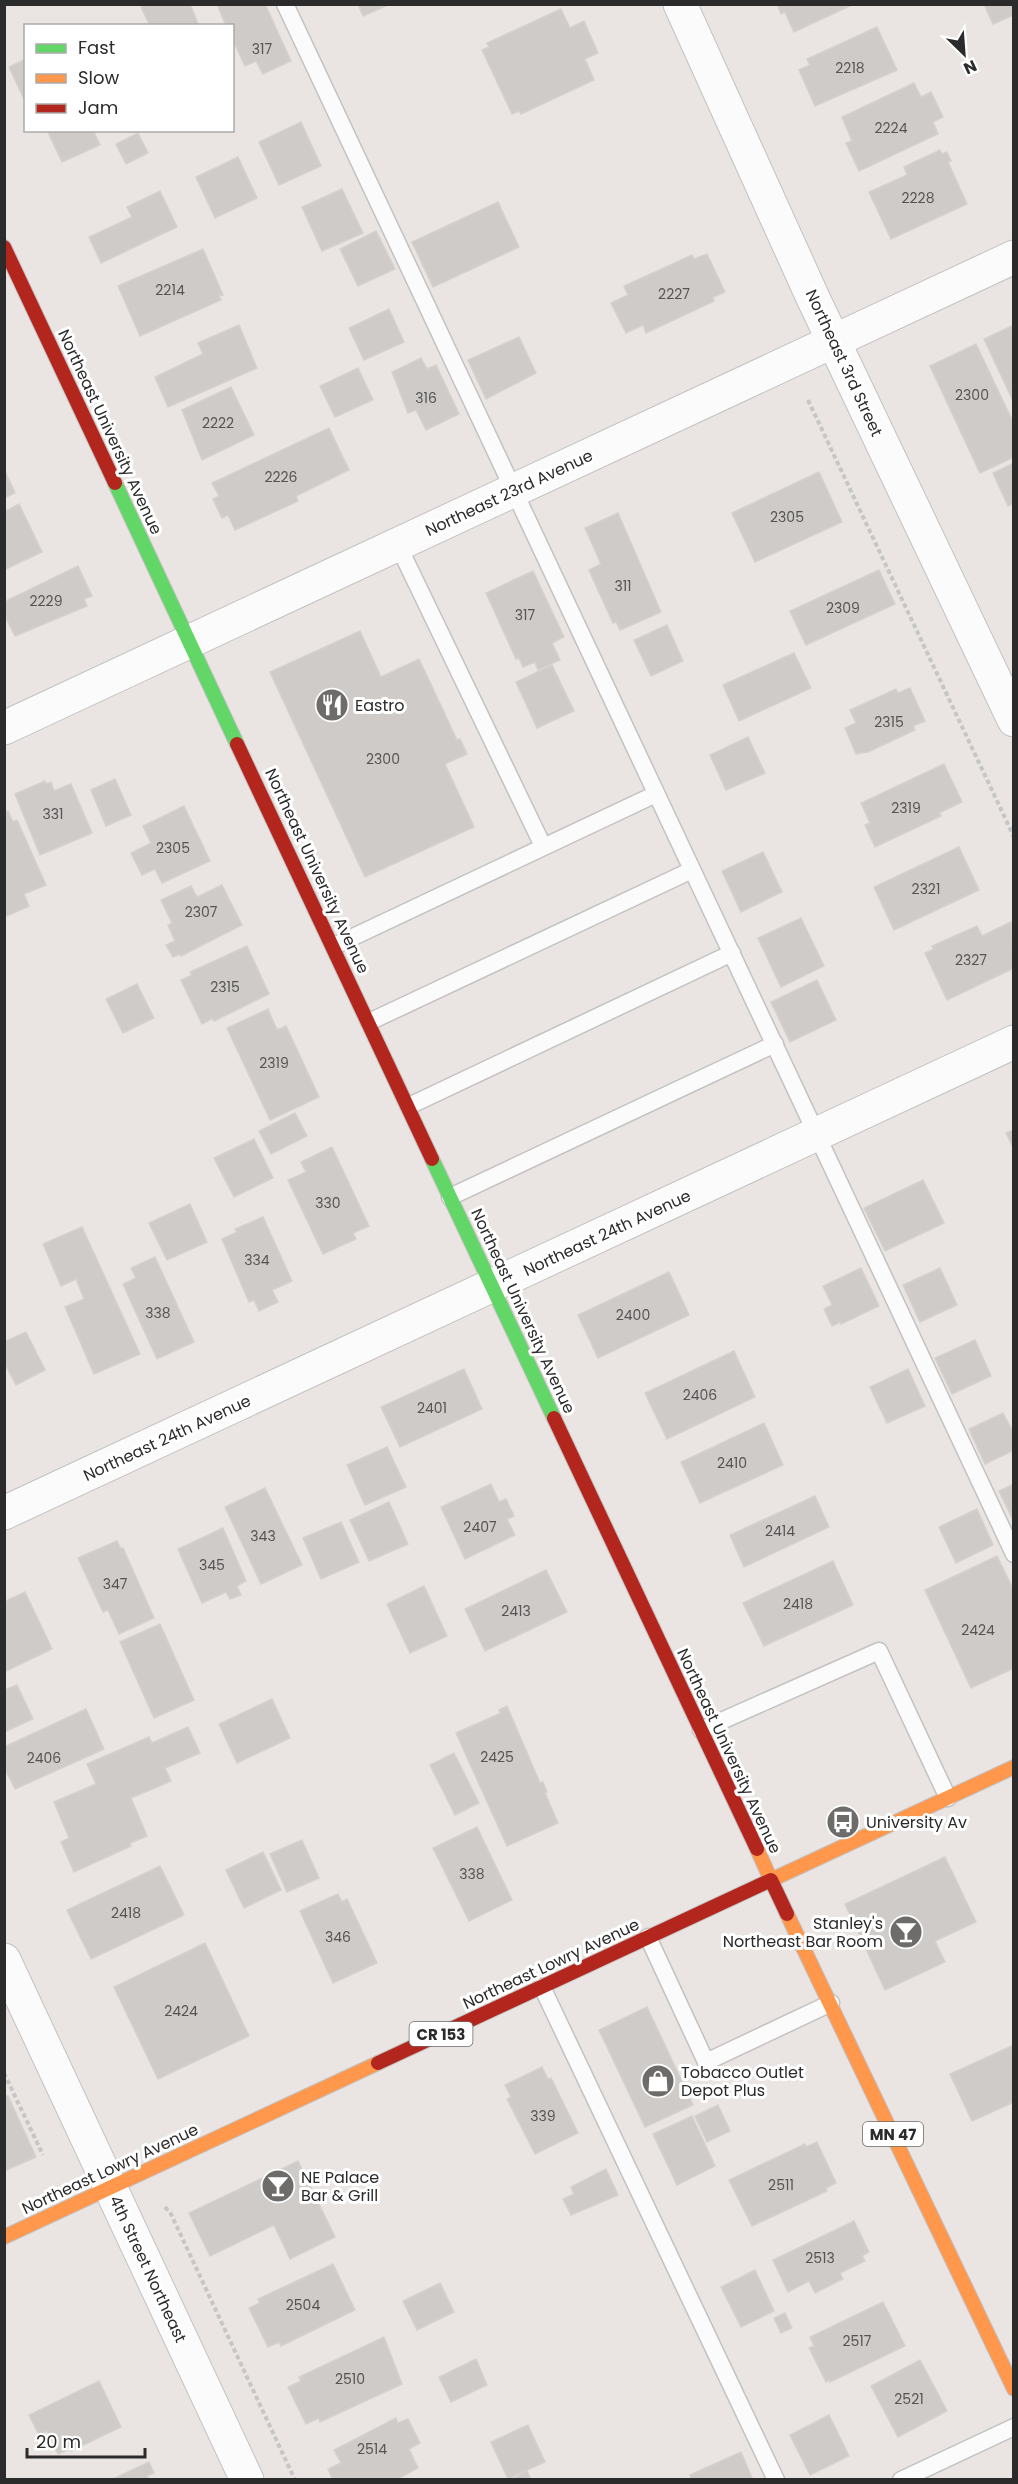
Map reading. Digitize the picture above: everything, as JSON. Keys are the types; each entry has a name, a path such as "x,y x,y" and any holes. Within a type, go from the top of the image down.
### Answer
{"main road":[{"name":"Northeast University Avenue","path":"4,247 771,1880 1014,2389"},
{"name":"Northeast Lowry Avenue","path":"4,2237 1014,1767"}],"street":[{"name":"Northeast 3rd Street","path":"680,4 834,342 1014,720"},
{"name":"Northeast 23rd Avenue","path":"4,728 191,643 1014,257"},
{"name":"Northeast 24th Avenue","path":"4,1513 494,1287 1014,1042"},
{"name":"4th Street Northeast","path":"4,1960 247,2480"}],"lane":[{"path":"285,4 512,491 818,1133 1014,1554"},
{"path":"398,545 543,846"},
{"path":"334,946 656,794"},
{"path":"369,1022 692,870"},
{"path":"409,1106 732,953"},
{"path":"450,1197 775,1044"},
{"path":"701,1730 879,1652 948,1798"},
{"path":"648,1937 706,2062 831,2003"},
{"path":"542,1987 776,2480"},
{"path":"901,2480 1014,2427"}],"path":[{"path":"808,400 1014,837"},
{"path":"4,2073 43,2155"},
{"path":"165,2207 171,2214 295,2480"}],"building":[{"path":"146,4 190,4 198,24 149,24 141,7"},
{"path":"217,4 265,4 291,61 263,74 256,61 245,66 234,42 234,24 225,24"},
{"path":"358,4 388,4 388,5 363,16"},
{"path":"777,4 854,4 794,32 785,12 781,14"},
{"path":"984,4 1014,4 1014,15 993,24"},
{"path":"561,9 570,28 584,21 598,53 585,59 594,80 521,114 519,111 512,114 482,50 489,47 487,43"},
{"path":"877,27 897,70 815,106 799,70 810,65 807,59"},
{"path":"24,60 24,99 9,67"},
{"path":"914,83 921,97 931,92 943,117 933,122 938,134 859,171 846,143 852,141 842,117"},
{"path":"301,122 321,166 279,185 259,142"},
{"path":"48,132 94,132 100,145 62,162"},
{"path":"138,133 148,153 126,164 116,144"},
{"path":"940,150 942,154 947,152 951,161 948,162 967,204 891,239 869,192 907,175 904,167"},
{"path":"238,157 257,198 215,218 196,177"},
{"path":"342,189 363,233 322,251 302,207"},
{"path":"160,191 177,227 101,263 89,237 132,217 127,207"},
{"path":"498,202 519,247 433,287 412,242"},
{"path":"376,231 395,269 358,286 340,249"},
{"path":"203,249 223,295 219,296 221,300 140,336 118,286"},
{"path":"707,254 725,292 713,297 714,301 646,333 643,325 626,333 611,303 628,295 624,286 692,255 694,259"},
{"path":"389,309 404,342 364,360 349,328"},
{"path":"239,325 257,368 168,407 155,377 203,354 198,343"},
{"path":"1014,325 1014,403 984,339"},
{"path":"519,337 536,373 486,399 468,360"},
{"path":"976,344 1014,424 1014,457 980,473 930,366"},
{"path":"421,358 427,369 436,365 459,414 426,430 416,410 408,413 392,372"},
{"path":"358,368 373,400 335,417 320,386"},
{"path":"231,387 254,435 202,460 182,410"},
{"path":"329,428 349,470 296,496 298,501 235,530 228,515 222,518 213,499 219,496 212,483"},
{"path":"1014,463 1014,503 1008,506 993,473"},
{"path":"4,469 15,493 4,498"},
{"path":"819,472 842,522 755,562 732,513"},
{"path":"19,504 42,552 4,570 4,512"},
{"path":"618,513 661,612 620,630 616,622 613,623 589,570 601,564 585,528"},
{"path":"78,566 92,596 84,599 87,606 15,636 4,614 4,602"},
{"path":"879,570 895,604 806,645 790,611"},
{"path":"533,571 564,637 552,643 560,660 538,670 535,662 523,667 519,658 516,659 486,593"},
{"path":"667,625 683,661 651,676 634,640"},
{"path":"360,631 381,677 419,659 457,740 460,739 467,754 445,764 474,827 365,877 270,672"},
{"path":"794,653 811,688 739,721 723,685"},
{"path":"552,665 574,711 537,728 516,682"},
{"path":"910,688 925,721 913,726 915,730 868,752 856,754 845,728 856,723 850,710 896,689 898,693"},
{"path":"748,737 765,773 726,790 710,755"},
{"path":"944,764 962,802 939,813 941,816 875,847 865,825 870,823 861,803"},
{"path":"115,779 131,815 106,826 91,790"},
{"path":"45,781 46,784 51,782 54,791 71,784 92,833 40,855 15,794"},
{"path":"184,806 210,861 162,883 155,869 142,875 131,853 151,843 143,826"},
{"path":"8,811 13,822 17,820 46,885 24,894 29,906 7,916 4,910 4,813"},
{"path":"959,847 979,890 894,930 874,887"},
{"path":"763,852 782,892 741,912 722,871"},
{"path":"222,885 242,925 181,956 180,954 173,957 166,945 175,941 168,925 172,923 161,900 191,886 197,897"},
{"path":"801,918 824,966 781,987 758,938"},
{"path":"1011,922 1014,968 947,1000 925,953 934,949 932,946 977,926 982,936"},
{"path":"247,946 269,994 214,1021 213,1018 202,1024 181,980 192,975 190,972"},
{"path":"817,980 836,1020 790,1042 771,1002"},
{"path":"137,984 154,1018 123,1033 106,999"},
{"path":"268,1009 277,1030 286,1026 319,1097 270,1120 227,1028"},
{"path":"295,1113 307,1136 271,1154 259,1131"},
{"path":"1014,1130 1014,1149 1006,1133"},
{"path":"254,1139 273,1178 234,1197 214,1158"},
{"path":"332,1147 369,1226 353,1233 356,1239 323,1254 288,1180 306,1172 301,1162"},
{"path":"923,1180 944,1223 885,1251 864,1208"},
{"path":"190,1204 207,1242 167,1260 149,1223"},
{"path":"263,1217 292,1281 272,1290 278,1302 259,1311 254,1300 249,1302 222,1239 237,1232 235,1229"},
{"path":"82,1227 140,1354 94,1374 65,1307 84,1299 76,1279 61,1286 43,1244"},
{"path":"155,1257 194,1342 157,1359 123,1284 136,1278 131,1268"},
{"path":"861,1268 879,1306 832,1326 824,1309 832,1305 823,1286"},
{"path":"940,1268 957,1305 920,1322 903,1285"},
{"path":"669,1272 689,1315 598,1358 578,1315"},
{"path":"26,1332 45,1370 16,1385 4,1362 4,1342"},
{"path":"975,1340 991,1376 952,1394 935,1358"},
{"path":"734,1351 755,1397 667,1439 645,1393"},
{"path":"464,1369 482,1409 400,1447 381,1407"},
{"path":"908,1369 925,1406 887,1423 870,1387"},
{"path":"1003,1413 1014,1434 1014,1450 985,1464 969,1429"},
{"path":"764,1423 783,1465 700,1503 681,1462"},
{"path":"387,1447 406,1487 365,1505 347,1465"},
{"path":"491,1484 499,1502 506,1499 514,1516 507,1519 515,1535 465,1559 441,1507"},
{"path":"1014,1484 1014,1522 999,1491"},
{"path":"265,1488 302,1565 261,1584 225,1507"},
{"path":"815,1496 829,1527 744,1567 730,1535"},
{"path":"389,1502 408,1544 369,1561 350,1520"},
{"path":"977,1509 993,1545 956,1563 939,1527"},
{"path":"341,1522 359,1562 321,1579 303,1538"},
{"path":"223,1528 246,1581 237,1586 241,1595 230,1599 226,1592 202,1603 178,1549"},
{"path":"117,1541 121,1549 123,1548 154,1618 119,1634 108,1610 103,1612 78,1558"},
{"path":"997,1556 1014,1591 1014,1668 971,1688 925,1590"},
{"path":"833,1561 853,1605 764,1646 743,1603"},
{"path":"546,1570 567,1612 485,1651 465,1609"},
{"path":"424,1586 447,1636 410,1653 387,1604"},
{"path":"25,1592 52,1649 4,1672 4,1602"},
{"path":"160,1624 194,1700 154,1718 120,1642"},
{"path":"17,1685 33,1719 4,1732 4,1690"},
{"path":"272,1699 290,1738 237,1763 219,1724"},
{"path":"507,1706 540,1783 543,1782 547,1792 545,1793 558,1823 507,1846 456,1733 501,1713 499,1710"},
{"path":"86,1709 104,1749 15,1789 4,1767 4,1747"},
{"path":"188,1727 200,1753 165,1768 171,1781 131,1798 147,1836 130,1843 131,1846 74,1872 61,1842 69,1838 54,1802 96,1784 87,1764 149,1737 152,1743"},
{"path":"454,1753 479,1803 455,1815 430,1765"},
{"path":"477,1827 512,1900 469,1921 433,1848"},
{"path":"302,1840 319,1878 287,1892 270,1854"},
{"path":"263,1852 281,1890 244,1908 226,1870"},
{"name":"Stanley's Northeast Bar Room","path":"945,1857 976,1922 935,1941 945,1962 885,1990 845,1904"},
{"path":"160,1866 184,1915 91,1959 67,1910"},
{"path":"338,1894 342,1902 347,1899 377,1963 333,1983 300,1911"},
{"path":"205,1943 249,2036 158,2079 114,1987"},
{"path":"647,2007 693,2105 645,2127 599,2030"},
{"path":"1014,2045 1014,2102 972,2121 950,2074"},
{"path":"542,2067 548,2079 551,2078 578,2133 535,2154 507,2099 511,2097 505,2085"},
{"path":"8,2096 36,2157 4,2171 4,2097"},
{"path":"718,2105 730,2131 707,2142 695,2116"},
{"path":"692,2116 715,2166 677,2185 653,2134"},
{"path":"817,2142 836,2183 826,2188 827,2191 752,2226 729,2180 805,2144 806,2147"},
{"name":"NE Palace Bar & Grill","path":"298,2161 335,2237 290,2259 274,2225 210,2256 189,2213"},
{"path":"606,2169 618,2195 571,2215 563,2199 574,2194 571,2187"},
{"path":"854,2221 869,2252 862,2256 865,2261 840,2273 843,2279 815,2293 809,2281 788,2292 773,2260"},
{"path":"333,2264 355,2310 281,2346 279,2342 268,2347 249,2308 260,2303 258,2299"},
{"path":"755,2270 774,2311 741,2327 721,2287"},
{"path":"440,2283 454,2312 417,2330 403,2301"},
{"path":"883,2302 905,2346 826,2382 809,2348 814,2346 810,2337"},
{"path":"785,2313 792,2328 781,2333 774,2318"},
{"path":"384,2337 402,2384 320,2422 319,2418 306,2424 288,2387 301,2381 299,2377"},
{"path":"476,2359 487,2385 451,2402 439,2377"},
{"path":"920,2360 947,2411 898,2437 871,2386"},
{"path":"99,2381 121,2427 71,2451 70,2449 58,2454 47,2431 39,2435 29,2415"},
{"path":"829,2415 849,2456 810,2475 790,2435"},
{"path":"396,2418 398,2423 408,2419 420,2443 409,2449 418,2468 396,2480 333,2480 328,2469 341,2463 334,2450"},
{"path":"528,2425 545,2462 508,2479 491,2442"},
{"path":"741,2452 753,2480 692,2480 690,2475"},
{"path":"149,2462 154,2473 147,2476 149,2480 111,2480"},
{"path":"527,2471 531,2480 511,2480"}],"traffic: fast":[{"path":"115,483 237,744"},
{"path":"432,1159 554,1418"}],"traffic: slow":[{"path":"757,1849 771,1880 1014,1767"},
{"path":"787,1914 1014,2389"},
{"path":"4,2237 378,2063"}],"traffic: jam":[{"path":"4,247 115,483"},
{"path":"237,744 432,1159"},
{"path":"554,1418 757,1849"},
{"path":"378,2063 771,1880 787,1914"}],"place":[{"name":"Eastro","path":"332,705"},
{"name":"University Av","path":"843,1822"},
{"name":"Stanley's Northeast Bar Room","path":"906,1932"},
{"name":"Tobacco Outlet Depot Plus","path":"658,2081"},
{"name":"NE Palace Bar & Grill","path":"278,2186"}]}
